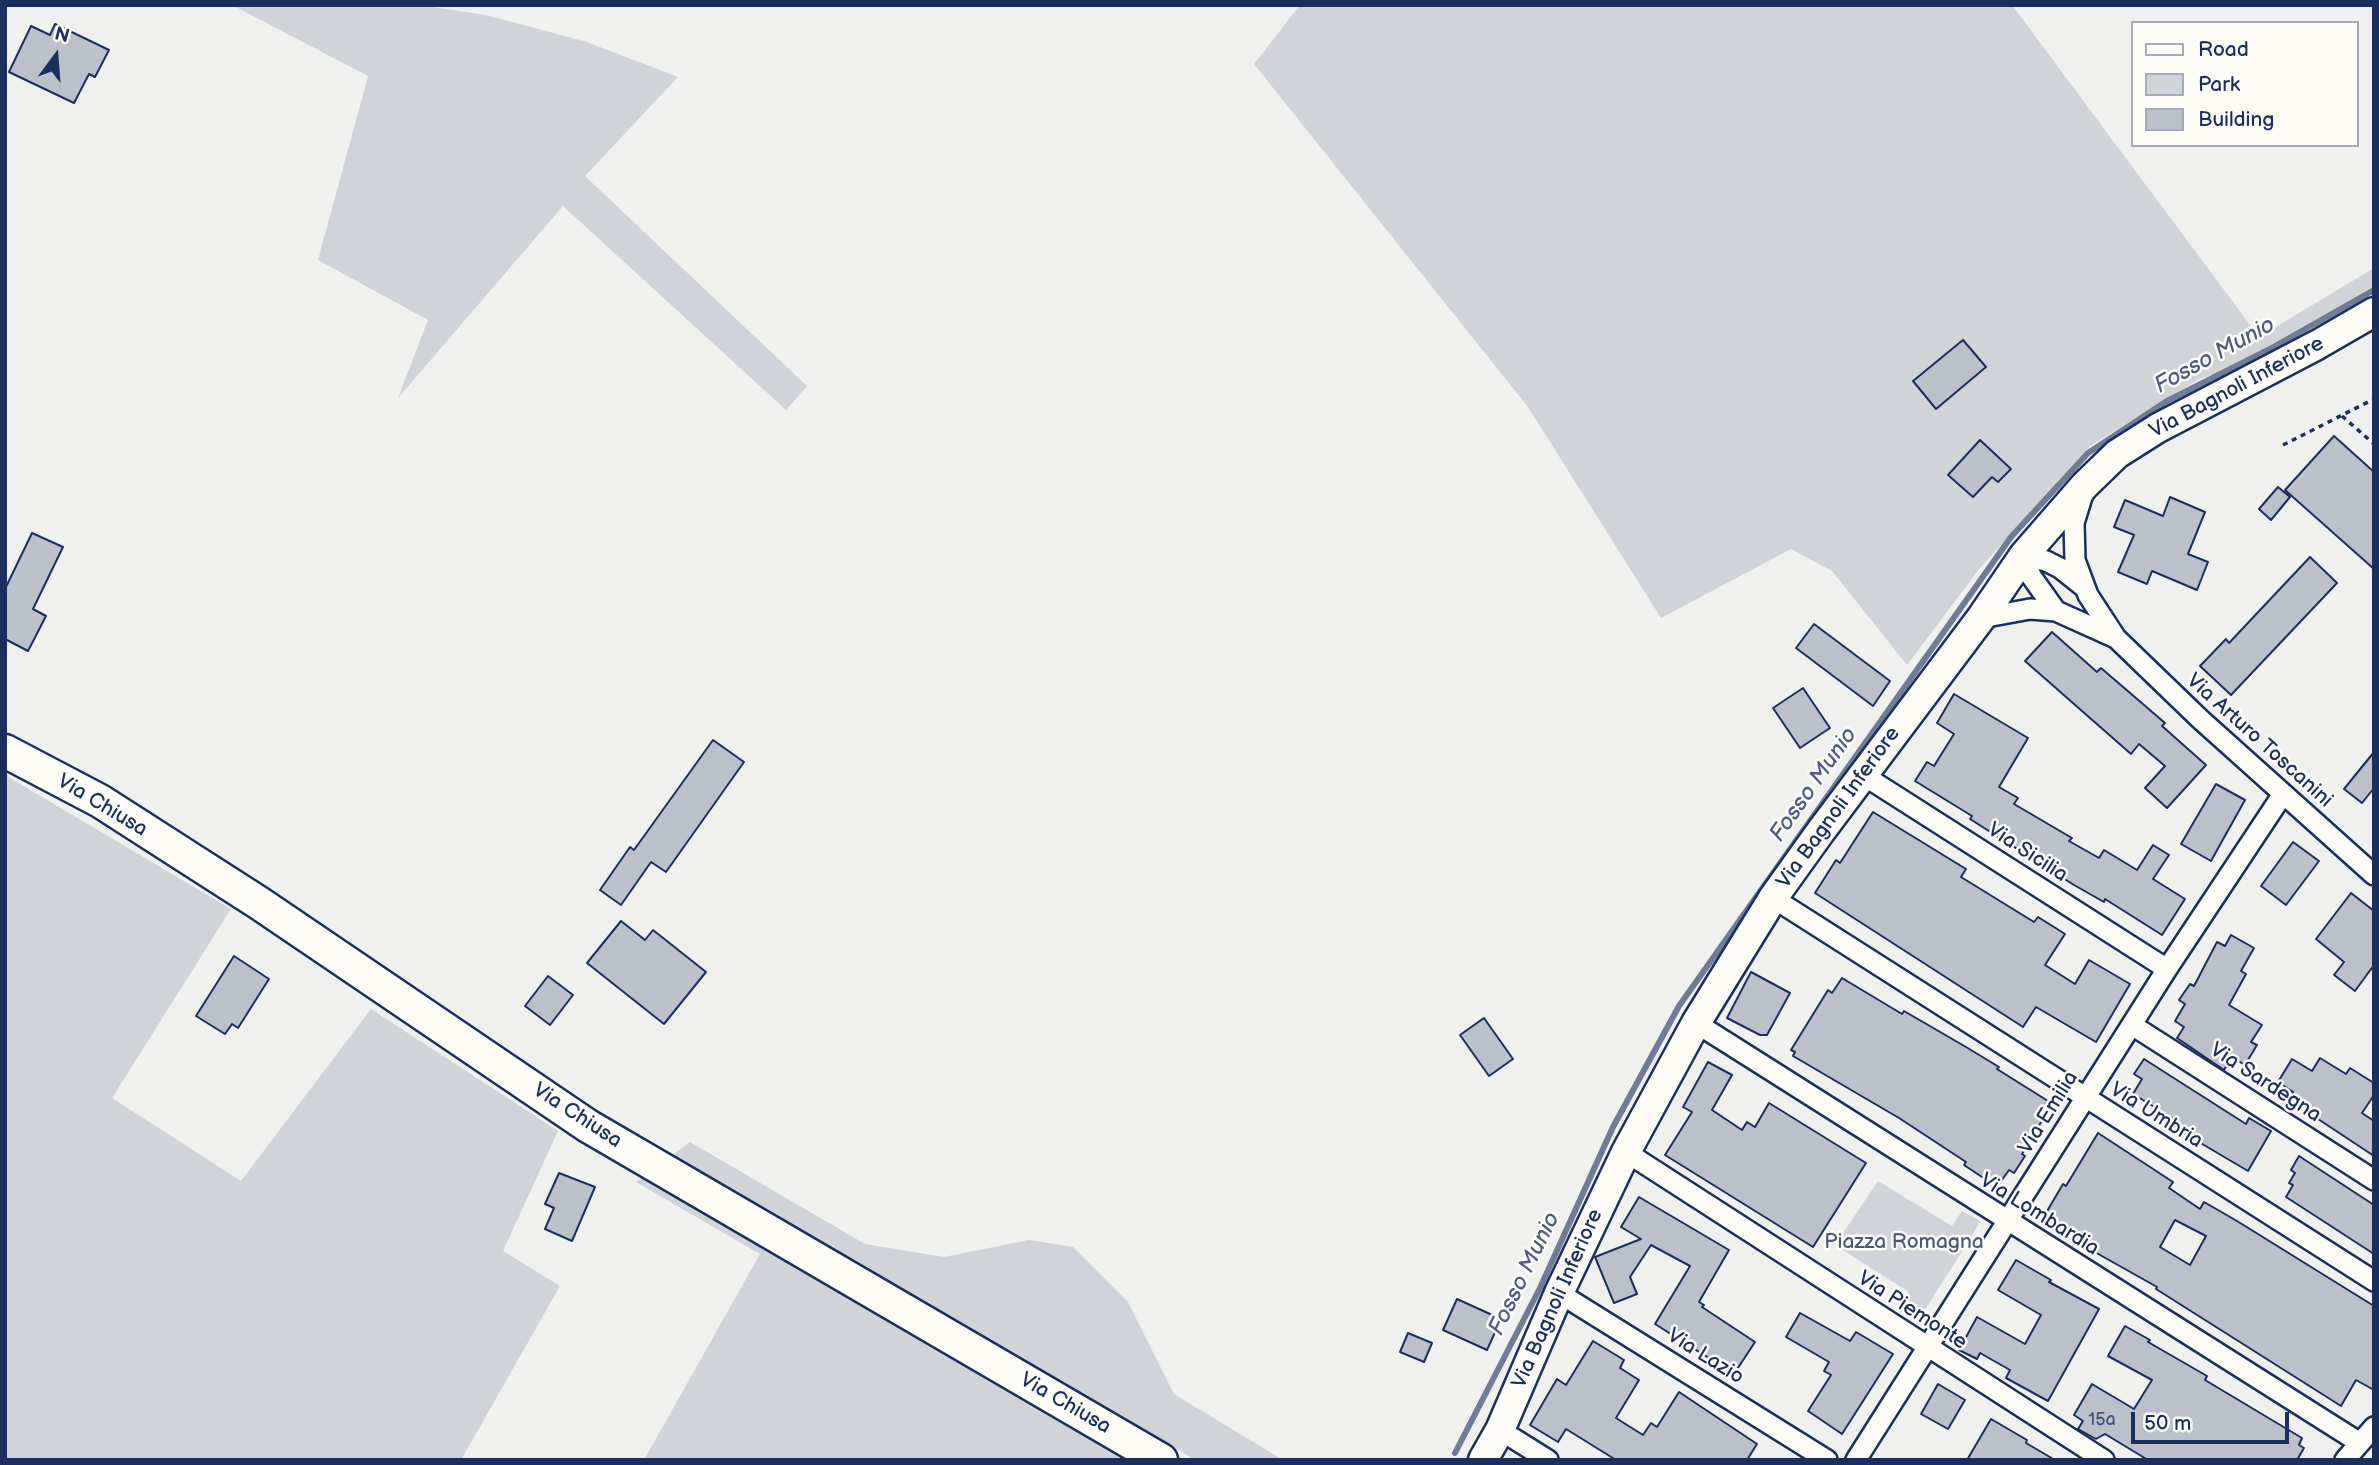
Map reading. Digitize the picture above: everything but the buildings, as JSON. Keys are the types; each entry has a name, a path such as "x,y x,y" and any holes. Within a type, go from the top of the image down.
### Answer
{"main road":[{"name":"Via Chiusa","path":"5,751 100,801 270,911 588,1126 1161,1460"}],"street":[{"name":"Via Bagnoli Inferiore","path":"1483,1460 1500,1430 1559,1293 1626,1152 1696,1023 1773,898 1981,618 2024,555 2085,485 2117,454 2158,428 2317,345 2374,312"},
{"name":"Via Arturo Toscanini","path":"2085,485 2074,523 2075,560 2085,588 2116,638 2200,719 2374,875"},
{"path":"2024,555 2060,568 2085,588"},
{"path":"2024,555 2031,576 2056,611"},
{"name":"Via Arturo Toscanini","path":"1981,618 2030,609 2056,611 2116,638"},
{"name":"Via Sicilia","path":"1863,775 2166,969"},
{"name":"Via Emilia","path":"1856,1460 2166,969 2283,793"},
{"name":"Via Umbria","path":"1773,898 2374,1281"},
{"name":"Via Lombardia","path":"1696,1023 2360,1443"},
{"name":"Via Sardegna","path":"2132,1025 2374,1180"},
{"name":"Via Piemonte","path":"1626,1152 2104,1460"},
{"name":"Via Lazio","path":"1559,1293 1827,1460"},
{"path":"2345,1460 2374,1427"},
{"path":"1500,1430 1548,1460"}],"path":[{"path":"2283,445 2374,399"},
{"path":"2342,416 2374,444"}],"green space":[{"path":"232,5 419,5 486,15 587,42 678,77 585,176 807,386 786,410 563,206 398,398 428,320 318,260 368,76"},
{"path":"1300,5 2012,5 2259,337 2374,268 2374,290 2322,323 2225,371 2199,379 2090,446 1980,568 1907,665 1832,571 1791,549 1661,618 1528,407 1254,64"},
{"path":"5,775 231,909 112,1098 241,1181 371,1009 558,1131 503,1251 560,1286 461,1460 5,1460"},
{"path":"690,1142 865,1244 944,1257 1029,1240 1073,1247 1128,1302 1174,1394 1283,1460 1195,1460 1159,1438 1144,1460 644,1460 760,1254 636,1182"},
{"name":"Piazza Romagna","path":"1878,1181 1952,1226 1962,1211 1981,1221 1918,1321 1899,1310 1909,1292 1835,1245"}],"waterway":[{"name":"Fosso Munio","path":"1455,1453 1540,1288 1613,1127 1679,1006 2011,537 2088,453 2167,401 2270,349 2374,290"}]}
